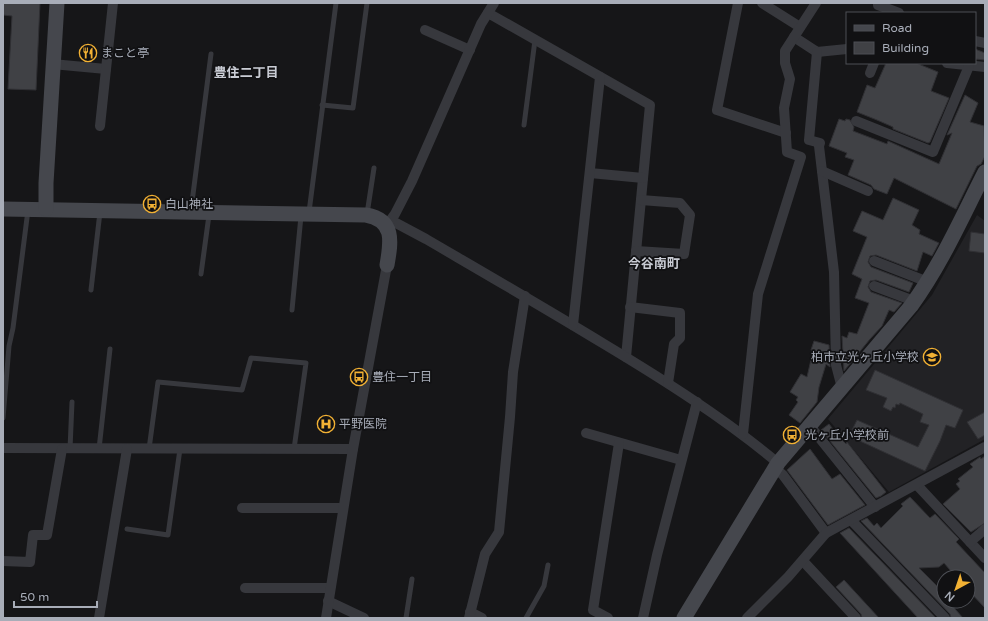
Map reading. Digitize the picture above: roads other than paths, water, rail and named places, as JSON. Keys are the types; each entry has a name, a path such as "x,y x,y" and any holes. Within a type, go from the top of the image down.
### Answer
{"street":[{"path":"46,209 52,64 57,3"},
{"path":"100,126 113,3"},
{"path":"386,225 395,214 412,181 470,50 494,3"},
{"path":"738,3 717,110 786,133"},
{"path":"762,3 800,27"},
{"path":"744,434 758,294 801,157 787,152 784,108 790,79 785,63 785,51 816,3"},
{"path":"878,3 878,5 896,12"},
{"path":"488,13 650,105 626,357"},
{"path":"425,30 470,50"},
{"path":"794,37 817,52 846,49"},
{"path":"817,52 809,140 820,143 834,272 836,365 842,388"},
{"path":"52,64 106,68"},
{"path":"870,73 874,64"},
{"path":"954,64 985,67"},
{"path":"856,121 933,152 969,66"},
{"path":"573,325 600,77"},
{"path":"822,171 868,190"},
{"path":"590,173 643,178"},
{"path":"684,618 777,466 914,301 928,282 953,238 984,177"},
{"path":"636,251 684,254 690,215 680,203 641,200"},
{"path":"3,209 366,215 378,218 386,225 390,245 387,265 353,449 326,618"},
{"path":"386,225 396,223 405,227 525,296 626,357 744,434 777,466 826,533"},
{"path":"874,261 928,282"},
{"path":"874,286 914,301"},
{"path":"482,618 469,615 485,554 499,532 513,372 525,296"},
{"path":"630,307 680,313 680,338 674,344 668,384"},
{"path":"643,618 657,555 697,402"},
{"path":"810,426 875,506"},
{"path":"586,433 681,460"},
{"path":"608,618 593,610 619,443"},
{"path":"747,618 803,561 826,533 985,447"},
{"path":"3,448 353,449"},
{"path":"3,561 30,562 33,534 47,535 66,449"},
{"path":"99,618 127,449"},
{"path":"917,485 985,558"},
{"path":"242,508 343,508"},
{"path":"851,520 945,618"},
{"path":"970,542 985,529"},
{"path":"803,561 856,618"},
{"path":"245,588 330,588"},
{"path":"328,601 364,618"}],"lane":[{"path":"292,310 336,3"},
{"path":"322,105 353,108 367,3"},
{"path":"524,125 535,40"},
{"path":"191,212 211,54"},
{"path":"366,215 374,168"},
{"path":"3,418 9,346 28,209"},
{"path":"91,290 100,210"},
{"path":"201,274 209,212"},
{"path":"99,449 110,349"},
{"path":"149,449 158,382 242,390 251,358 306,363 294,449"},
{"path":"66,449 72,402"},
{"path":"127,529 168,535 180,449"},
{"path":"526,618 544,586 548,565"},
{"path":"406,618 412,579"}],"place":[{"name":"まこと亭","path":"88,53"},
{"name":"白山神社","path":"152,204"},
{"name":"柏市立光ヶ丘小学校","path":"932,357"},
{"name":"豊住一丁目","path":"359,377"},
{"name":"平野医院","path":"326,424"},
{"name":"光ヶ丘小学校前","path":"792,435"}],"district":[{"name":"豊住二丁目","path":"246,73"},
{"name":"今谷南町","path":"654,264"}]}
